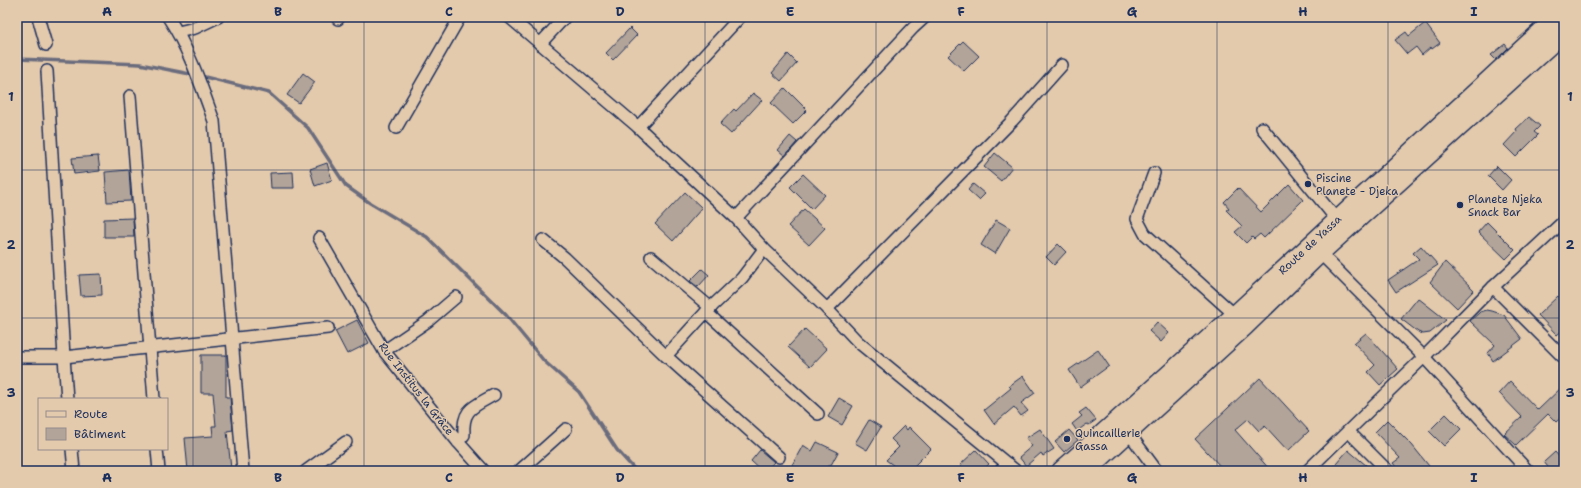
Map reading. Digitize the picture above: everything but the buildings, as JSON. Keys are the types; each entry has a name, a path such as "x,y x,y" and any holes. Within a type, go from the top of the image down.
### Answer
{"main road":[{"name":"Route de Yassa","path":"1086,471 1124,426 1235,315 1316,249 1463,114 1557,17"},
{"name":"Route de Yassa","path":"1062,471 1124,426 1245,326 1316,249 1337,220 1463,114 1564,32"}],"street":[{"path":"38,17 46,45"},
{"path":"168,17 178,32 196,72 214,121 243,471"},
{"path":"178,32 195,28 218,17"},
{"path":"396,128 460,17"},
{"path":"509,17 638,127 736,218 764,249 828,309 858,342 1008,469"},
{"path":"540,44 565,17"},
{"path":"638,127 740,17"},
{"path":"736,218 913,28 925,17"},
{"path":"1557,17 1564,24"},
{"path":"828,309 1012,121 1062,65"},
{"path":"47,71 64,357 68,398"},
{"path":"130,96 154,398"},
{"path":"1262,128 1337,220"},
{"path":"1154,173 1137,219 1145,234 1235,315"},
{"path":"1307,471 1424,357 1493,287 1562,226"},
{"name":"Rue Institus la Grâce","path":"319,238 384,351 458,442 484,471"},
{"path":"543,240 565,258 666,356 779,457"},
{"path":"666,356 708,310 742,278 764,249"},
{"path":"1316,249 1424,357 1528,471"},
{"path":"651,257 818,414"},
{"path":"1493,287 1564,358"},
{"path":"384,351 428,321 456,298"},
{"path":"17,356 64,357 328,328"},
{"path":"458,442 464,435 463,423 468,411 494,395"},
{"path":"1124,426 1157,471"},
{"path":"519,471 566,429"},
{"path":"1348,431 1388,471"},
{"path":"306,471 346,442"},
{"path":"72,450 74,471"},
{"path":"158,450 159,471"}],"waterway":[{"path":"17,59 140,64 195,75"},
{"path":"201,76 269,93 308,128 346,186 370,203 427,237 506,315 544,361 579,392 617,450 636,471"}],"place":[{"name":"Piscine Planete - Djeka","path":"1308,184"},
{"name":"Planete Njeka Snack Bar","path":"1460,205"},
{"name":"Quincaillerie Gassa","path":"1067,439"}]}
